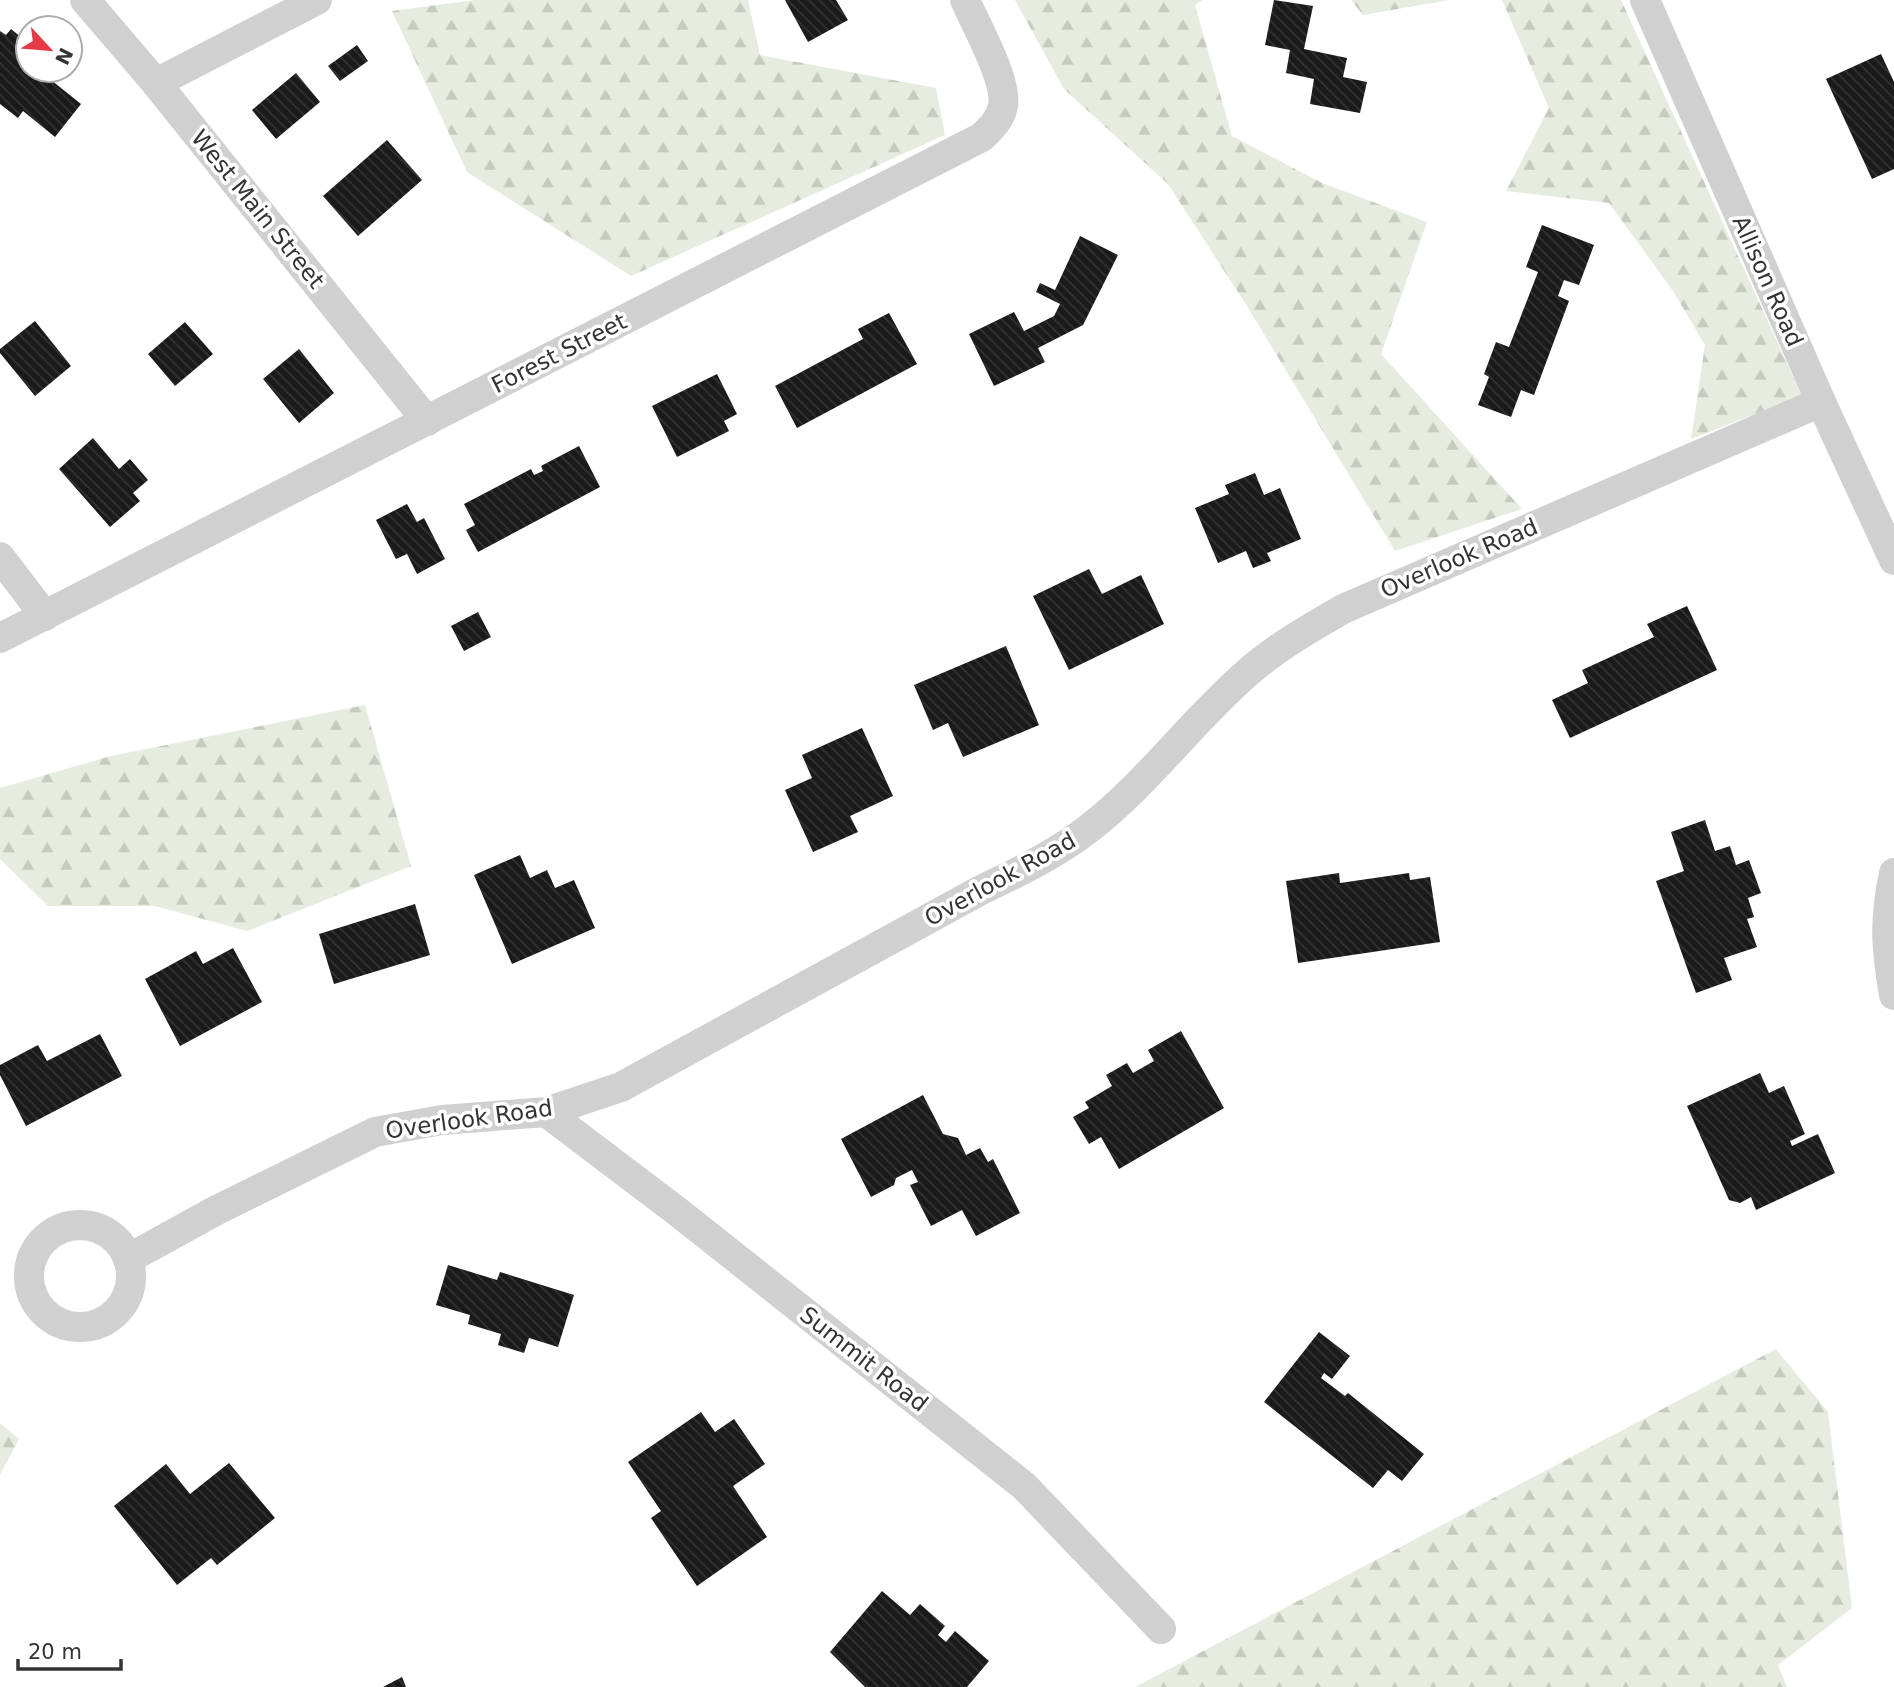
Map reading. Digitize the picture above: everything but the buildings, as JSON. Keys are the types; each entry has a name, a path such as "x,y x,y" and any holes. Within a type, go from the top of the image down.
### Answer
{"street":[{"name":"West Main Street","path":"85,0 156,83 427,421"},
{"path":"156,83 317,0"},
{"name":"Forest Street","path":"0,638 982,137 996,124 1003,107 1003,87 965,0"},
{"name":"Allison Road","path":"1645,0 1821,402 1894,560"},
{"name":"Overlook Road","path":"128,1259 215,1211 375,1132 442,1120 546,1112 621,1087 981,890 1034,864 1086,831 1126,798 1246,674 1293,638 1343,609 1821,402"},
{"path":"0,557 45,616"},
{"path":"1894,873 1887,905 1886,948 1894,995"},
{"name":"Summit Road","path":"546,1112 678,1212 1024,1486 1161,1629"}],"green space":[{"path":"475,0 748,0 760,55 936,88 945,135 631,276 467,172 392,11"},
{"path":"1015,0 1202,0 1195,5 1232,136 1322,183 1427,222 1381,354 1522,509 1395,551 1247,306 1168,184 1064,89"},
{"path":"1351,0 1449,0 1363,15"},
{"path":"1502,0 1621,0 1802,396 1691,439 1705,345 1673,291 1609,203 1506,191 1549,108"},
{"path":"365,705 411,866 247,931 155,906 48,906 0,859 0,788 111,756"},
{"path":"1776,1349 1828,1412 1852,1608 1778,1665 1787,1687 1135,1687"},
{"path":"0,1423 19,1439 0,1475"}]}
